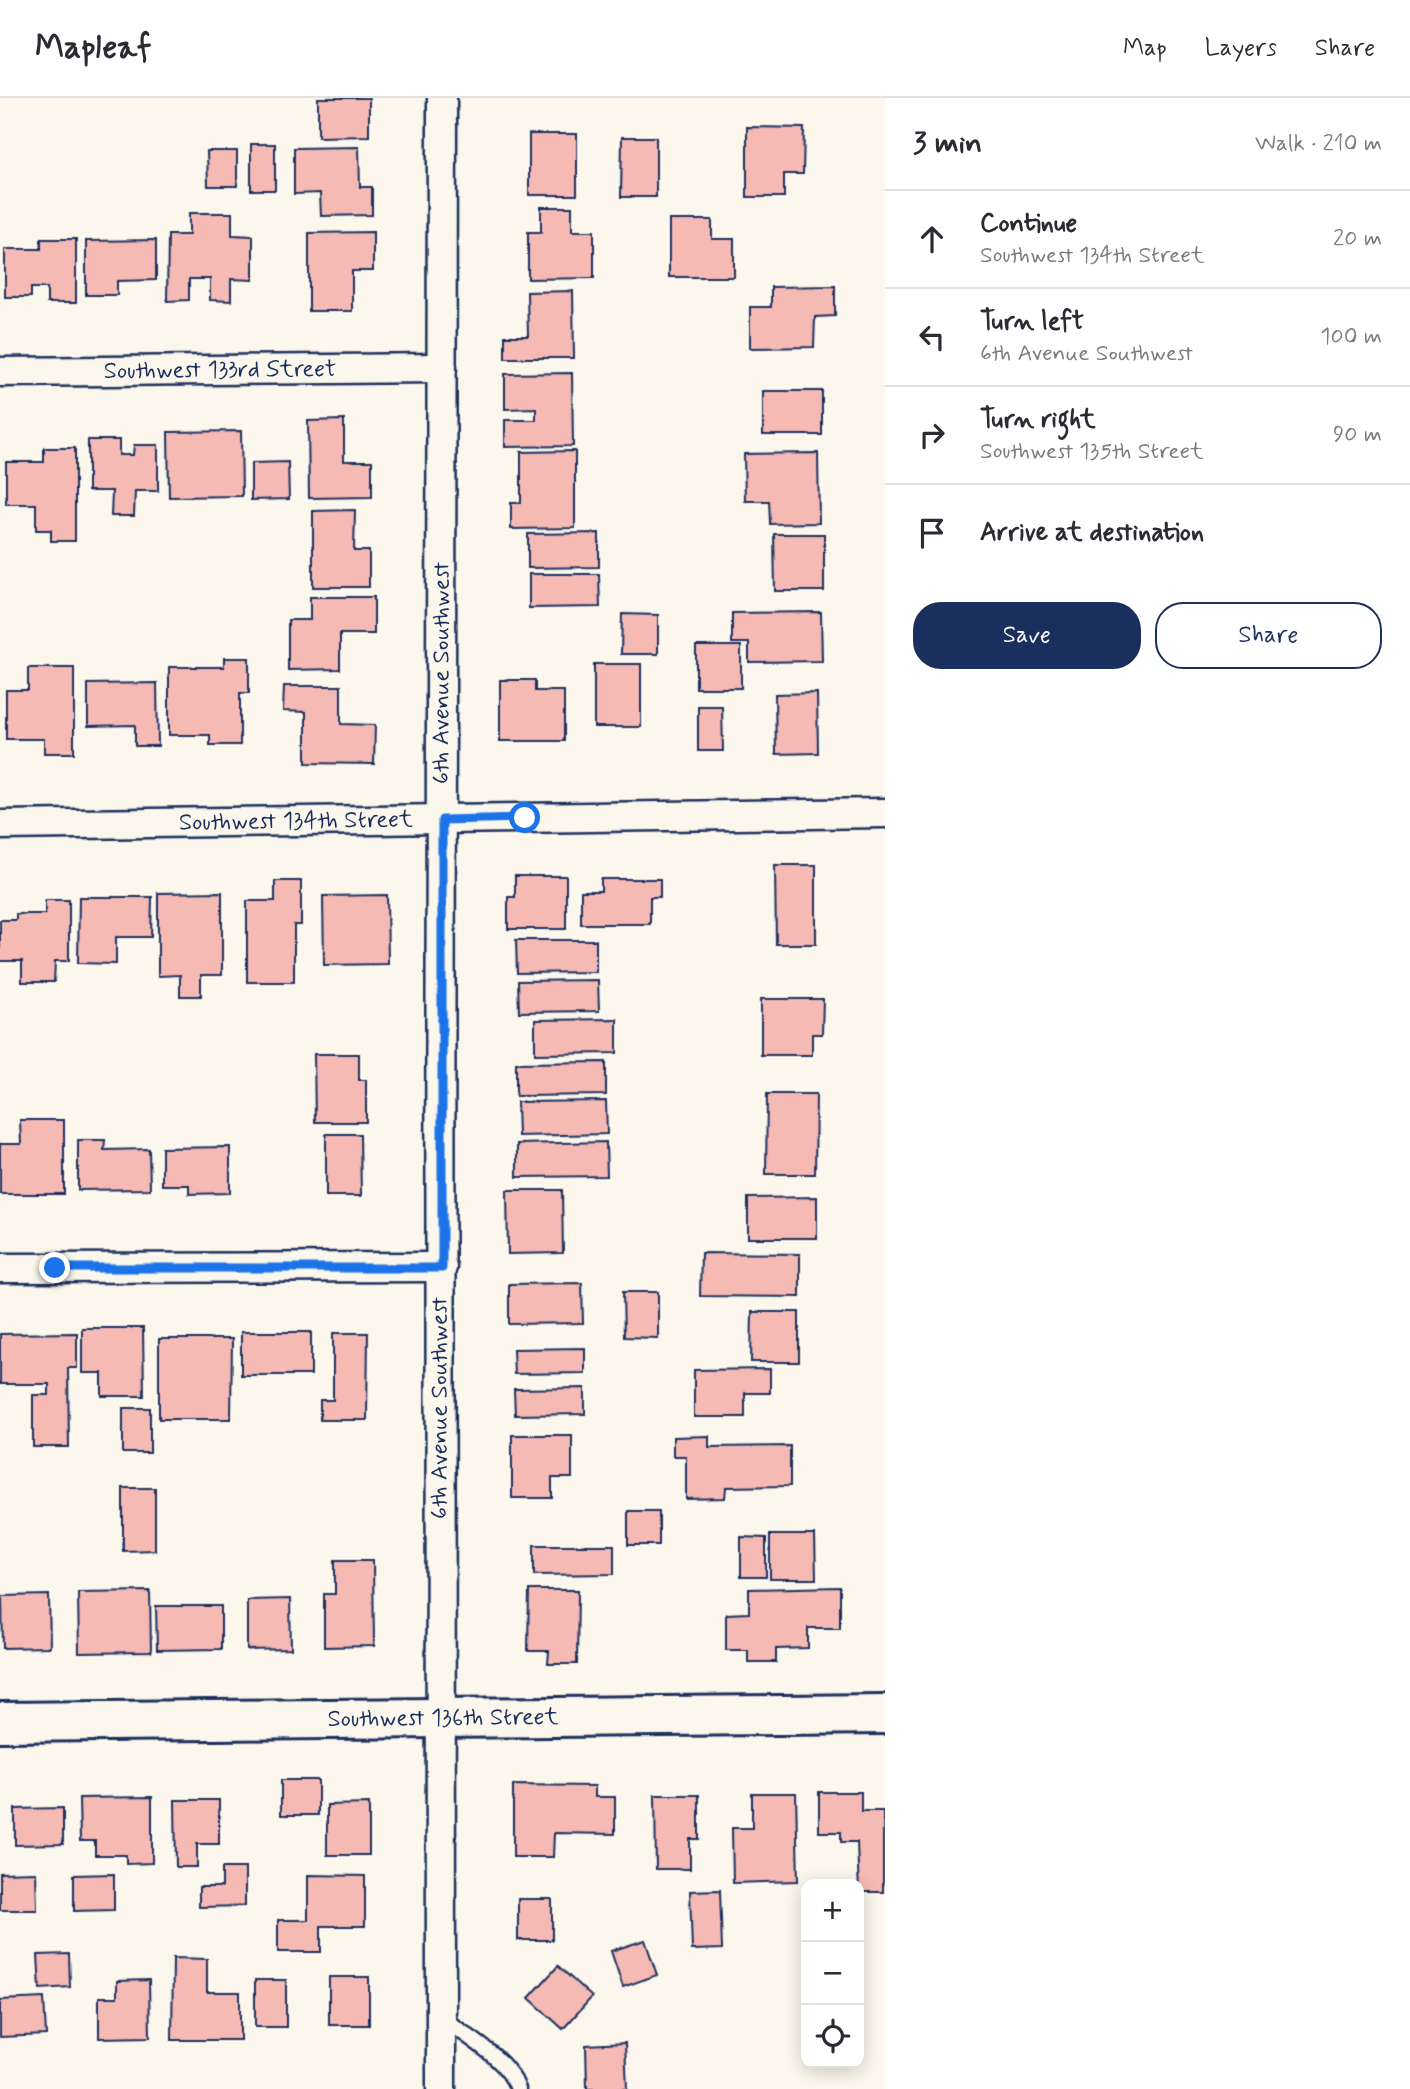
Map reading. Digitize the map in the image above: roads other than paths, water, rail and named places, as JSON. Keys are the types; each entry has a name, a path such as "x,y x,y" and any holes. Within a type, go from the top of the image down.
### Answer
{"street":[{"name":"6th Avenue Southwest","path":"442,98 442,1268 438,1717 442,2089"},
{"name":"Southwest 133rd Street","path":"0,372 442,368"},
{"name":"Southwest 134th Street","path":"0,825 885,813"},
{"path":"0,1268 442,1268"},
{"name":"Southwest 136th Street","path":"0,1722 885,1714"}],"lane":[{"path":"441,2017 498,2060 512,2075 518,2089"}]}
